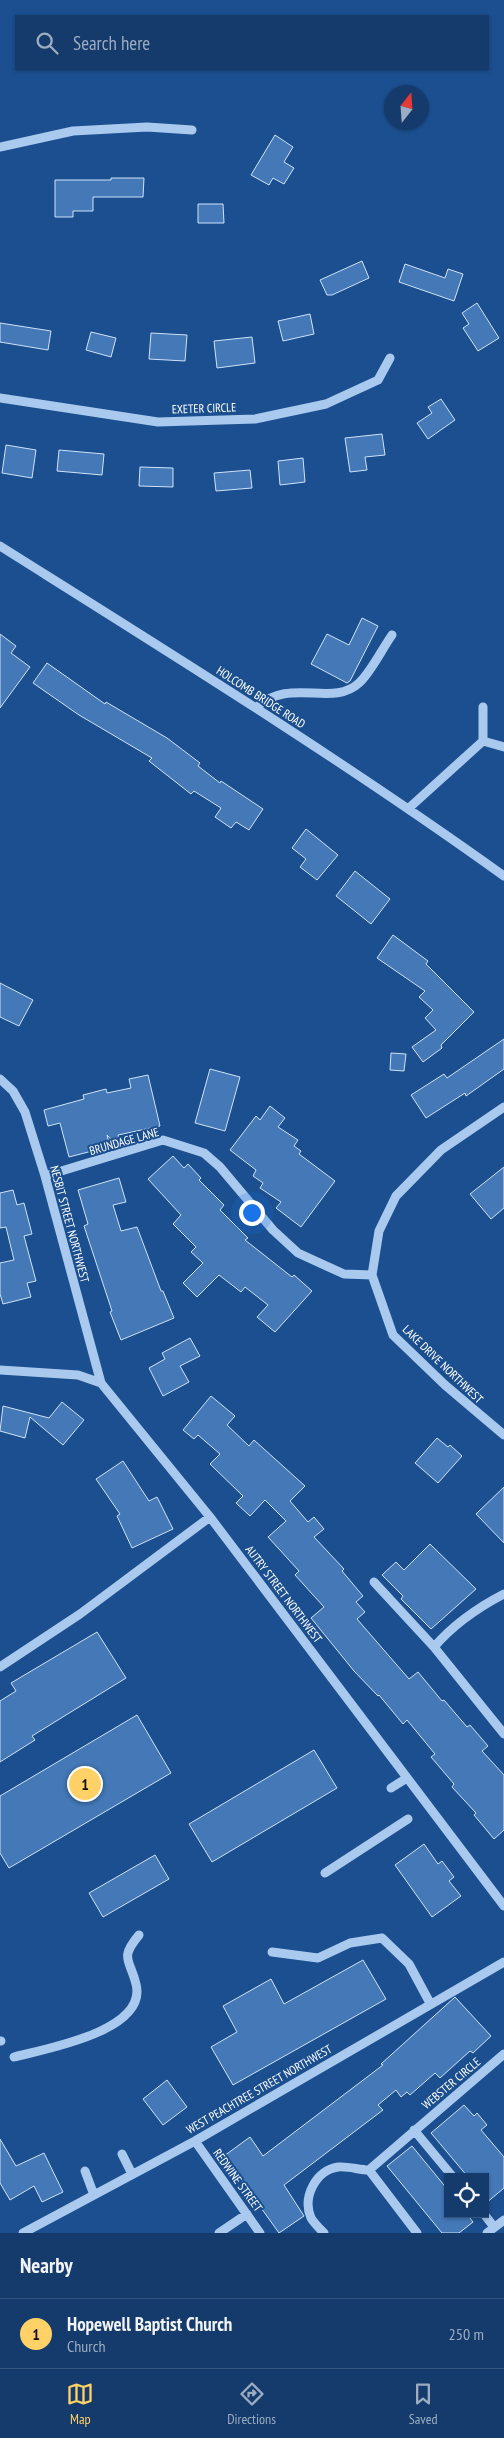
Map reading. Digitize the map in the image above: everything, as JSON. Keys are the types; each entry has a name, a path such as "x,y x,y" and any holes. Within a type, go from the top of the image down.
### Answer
{"street":[{"path":"0,147 73,131 147,127 192,130"},
{"name":"EXETER CIRCLE","path":"0,398 158,422 255,419 326,404 378,380 390,358"},
{"name":"HOLCOMB BRIDGE ROAD","path":"0,546 256,708 409,808 504,876"},
{"path":"256,708 265,699 283,693 332,694 348,690 359,683 392,635"},
{"path":"409,808 483,742 483,707"},
{"path":"483,742 504,748"},
{"name":"NESBIT STREET NORTHWEST","path":"0,1079 20,1101 45,1176 101,1383"},
{"path":"372,1276 379,1231 396,1196 441,1150 504,1107"},
{"name":"BRUNDAGE LANE","path":"45,1176 163,1140 204,1153 220,1167 273,1230 298,1253 344,1274 372,1276"},
{"name":"LAKE DRIVE NORTHWEST","path":"372,1276 393,1335 445,1385 504,1435"},
{"path":"0,1370 78,1375 101,1383"},
{"name":"AUTRY STREET NORTHWEST","path":"101,1383 210,1516 504,1906"},
{"path":"0,1667 80,1614 210,1516"},
{"path":"374,1582 434,1647 504,1734"},
{"path":"434,1647 447,1632 478,1608 504,1594"},
{"path":"391,1788 407,1778"},
{"path":"325,1873 408,1819"},
{"path":"14,2057 63,2044 111,2027 128,2012 137,1999 136,1984 128,1965 129,1947 139,1935"},
{"path":"272,1952 318,1958 350,1943 382,1938 409,1964 430,2004"},
{"name":"WEST PEACHTREE STREET NORTHWEST","path":"24,2233 194,2141 504,1962"},
{"name":"WEBSTER CIRCLE","path":"369,2170 504,2054"},
{"path":"414,2130 450,2173"},
{"name":"REDWINE STREET","path":"194,2141 260,2233"},
{"path":"122,2154 132,2174"},
{"path":"324,2233 311,2218 310,2190 325,2171 338,2167 369,2170 417,2233"},
{"path":"85,2170 94,2195"},
{"path":"218,2233 247,2214"},
{"path":"486,2218 491,2230 504,2220"}],"building":[{"path":"275,135 293,147 284,162 294,168 284,184 273,178 269,185 251,175"},
{"path":"111,178 144,178 143,197 93,197 93,211 73,211 73,217 55,217 55,180 111,180"},
{"path":"198,204 223,204 224,223 198,223"},
{"path":"362,261 369,278 332,295 327,295 320,280"},
{"path":"405,264 445,278 448,269 463,274 454,301 399,282"},
{"path":"477,303 499,338 478,351 463,328 469,324 462,313"},
{"path":"310,314 314,334 283,341 278,321"},
{"path":"0,323 51,331 48,350 0,342"},
{"path":"91,332 116,338 111,357 86,350"},
{"path":"151,333 187,335 185,361 149,359"},
{"path":"252,337 255,363 217,368 214,341"},
{"path":"441,399 455,420 428,439 417,423 432,413 428,407"},
{"path":"382,434 385,455 365,457 367,470 350,472 345,438"},
{"path":"6,445 36,450 32,478 2,473"},
{"path":"59,450 104,454 102,475 57,471"},
{"path":"303,458 305,482 280,485 278,461"},
{"path":"140,467 173,468 173,487 139,486"},
{"path":"250,470 252,488 216,491 214,473"},
{"path":"362,618 378,626 350,681 347,683 311,664 327,634 349,645"},
{"path":"0,634 16,646 11,653 30,667 0,708"},
{"path":"47,663 105,704 106,702 167,738 200,763 198,766 220,783 221,781 263,809 249,830 236,822 231,828 215,817 221,808 194,791 191,794 149,761 152,758 79,715 33,683"},
{"path":"306,829 338,855 317,880 300,867 306,859 292,848"},
{"path":"355,871 390,899 371,924 336,896"},
{"path":"393,935 428,961 426,964 474,1012 441,1045 442,1048 423,1062 412,1047 436,1030 425,1018 433,1010 419,997 425,991 377,958"},
{"path":"0,983 33,1000 19,1026 0,1017"},
{"path":"504,1039 504,1069 466,1096 465,1093 426,1118 411,1095 444,1074 447,1078"},
{"path":"391,1053 406,1054 404,1071 390,1070"},
{"path":"210,1069 240,1077 225,1131 195,1123"},
{"path":"148,1075 160,1126 118,1135 121,1146 118,1147 107,1135 109,1143 95,1146 96,1150 69,1157 60,1123 48,1126 44,1110 84,1099 83,1095 106,1089 107,1093 131,1088 129,1079"},
{"path":"270,1106 285,1118 278,1127 298,1140 294,1146 301,1151 299,1154 335,1181 301,1227 276,1208 281,1202 260,1188 263,1183 253,1176 256,1170 230,1150 256,1116 260,1120"},
{"path":"173,1156 184,1168 188,1164 201,1178 199,1180 224,1205 220,1210 248,1238 245,1240 292,1277 294,1275 312,1291 275,1332 257,1317 268,1305 245,1287 241,1292 219,1275 197,1297 183,1283 203,1263 191,1252 196,1247 173,1224 181,1215 148,1179"},
{"path":"504,1167 504,1208 491,1219 470,1194"},
{"path":"119,1178 126,1202 113,1205 121,1231 137,1227 161,1291 163,1291 174,1318 121,1340 110,1312 112,1311 84,1226 88,1224 78,1190"},
{"path":"13,1190 17,1205 24,1203 32,1234 24,1236 36,1281 27,1283 31,1297 3,1304 0,1294 0,1263 14,1260 6,1227 0,1228 0,1193"},
{"path":"190,1338 200,1356 180,1366 189,1382 163,1396 149,1368 165,1359 162,1353"},
{"path":"211,1396 235,1416 227,1425 249,1446 254,1440 305,1486 290,1501 308,1522 314,1517 324,1529 314,1537 344,1569 342,1571 363,1596 356,1602 365,1612 357,1619 409,1679 418,1672 442,1701 444,1700 467,1727 470,1725 488,1746 482,1751 504,1775 504,1830 494,1839 474,1815 476,1813 452,1787 454,1784 431,1757 435,1754 407,1720 403,1724 379,1695 354,1671 311,1618 324,1607 295,1575 299,1571 268,1537 286,1521 265,1500 250,1516 236,1503 243,1496 210,1464 220,1454 198,1435 194,1439 183,1430"},
{"path":"62,1402 84,1420 63,1445 30,1417 25,1438 0,1431 3,1406 49,1418"},
{"path":"437,1438 448,1447 450,1445 462,1456 438,1483 415,1463"},
{"path":"123,1461 149,1501 157,1497 173,1529 132,1548 117,1516 120,1514 96,1479"},
{"path":"504,1487 504,1543 476,1514"},
{"path":"430,1544 476,1589 431,1629 401,1599 403,1596 382,1575 396,1562 404,1570"},
{"path":"97,1632 126,1678 32,1736 35,1740 0,1762 0,1701 16,1691 11,1683"},
{"path":"137,1715 171,1773 9,1868 0,1853 0,1796"},
{"path":"314,1750 337,1788 212,1862 189,1824"},
{"path":"424,1844 438,1864 442,1861 454,1877 449,1881 461,1896 432,1917 395,1865"},
{"path":"155,1855 169,1879 103,1917 89,1893"},
{"path":"363,1960 386,1999 233,2085 211,2047 237,2032 223,2006 271,1979 284,2004"},
{"path":"455,1997 491,2036 473,2053 470,2051 440,2078 435,2073 410,2095 407,2092 401,2097 396,2090 378,2105 383,2110 284,2185 304,2216 279,2233 224,2156 250,2137 263,2156 383,2065 381,2064"},
{"path":"167,2080 187,2107 163,2125 143,2099"},
{"path":"464,2105 474,2116 477,2113 487,2125 481,2130 504,2157 504,2188 489,2201 489,2173 465,2173 431,2133"},
{"path":"0,2139 16,2166 44,2153 63,2192 42,2202 34,2186 10,2200 0,2183"},
{"path":"412,2146 444,2185 444,2218 470,2218 473,2222 459,2233 442,2233 387,2166"}],"place":[{"name":"Hopewell Baptist Church","path":"85,1784"}]}
